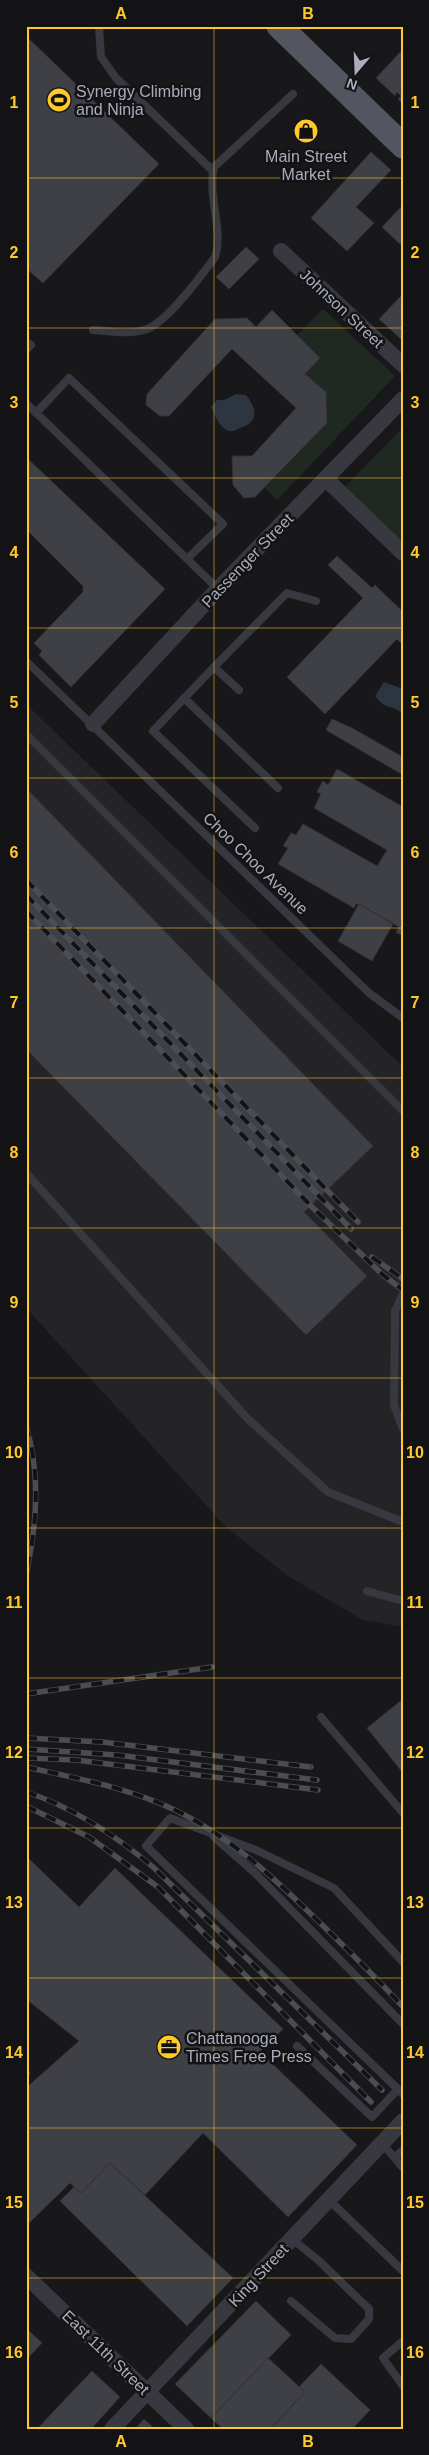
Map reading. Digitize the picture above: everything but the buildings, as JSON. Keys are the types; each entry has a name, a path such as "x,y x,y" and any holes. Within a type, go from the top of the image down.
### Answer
{"main road":[{"path":"279,26 403,146"}],"street":[{"name":"Johnson Street","path":"281,251 403,365"},
{"name":"Passenger Street","path":"93,724 218,589 403,399"},
{"path":"326,479 403,554"},
{"name":"King Street","path":"112,2429 403,2121"},
{"name":"East 11th Street","path":"26,2276 186,2429"}],"lane":[{"path":"99,26 101,57 116,78 213,171"},
{"path":"93,330 128,332 146,330 160,323 215,257 218,250 212,193 213,171 218,161 292,94"},
{"path":"26,341 31,345 26,350"},
{"path":"36,412 69,378 222,524 188,558"},
{"path":"26,403 218,589"},
{"path":"255,828 152,731 287,593 316,601"},
{"name":"Choo Choo Avenue","path":"26,661 369,993 403,1018"},
{"path":"214,668 239,690"},
{"path":"184,698 278,788"},
{"path":"26,734 403,1111"},
{"path":"26,1174 247,1418 328,1492 403,1522"},
{"path":"403,1294 394,1311 394,1405 403,1429"},
{"path":"367,1591 403,1601"},
{"path":"321,1717 403,1812"},
{"path":"297,2046 372,2117 401,2092 146,1846 170,1818 256,1850 334,1888 403,1962"},
{"path":"210,1833 255,1873 403,2024"},
{"path":"382,2143 403,2168"},
{"path":"395,2157 403,2150"},
{"path":"329,2200 403,2271"},
{"path":"291,2301 335,2338 351,2339 370,2319 369,2309 318,2260 292,2239"},
{"path":"403,2341 383,2358 403,2386"}],"shaded area":[{"path":"323,309 395,376 277,500 265,488 327,423 326,392 305,374 320,357 297,335"},
{"path":"403,427 403,544 345,487"},
{"path":"26,704 403,1067 403,1627 363,1620 288,1576 227,1528 26,1308"}],"water":[{"path":"236,394 246,395 250,400 254,414 253,419 246,426 229,431 219,423 211,407 217,400 224,400"},
{"path":"384,682 403,689 403,713 385,706 375,696"}],"railway":[{"path":"26,880 358,1222"},
{"path":"26,895 351,1229"},
{"path":"26,911 311,1206 383,1275 403,1290"},
{"path":"372,1257 403,1279"},
{"path":"26,1426 34,1462 36,1500 33,1537 26,1574"},
{"path":"26,1694 212,1667"},
{"path":"26,1738 102,1742 311,1767"},
{"path":"26,1749 117,1755 317,1780"},
{"path":"26,1758 76,1760 318,1790"},
{"path":"26,1767 102,1784 157,1802 195,1820 214,1832 250,1858 283,1887 403,2007"},
{"path":"26,1792 77,1814 124,1844 153,1867 382,2090"},
{"path":"26,1806 89,1837 158,1887 371,2102"}],"place":[{"name":"Synergy Climbing and Ninja","path":"59,100"},
{"name":"Main Street Market","path":"306,131"},
{"name":"Chattanooga Times Free Press","path":"169,2047"}]}
